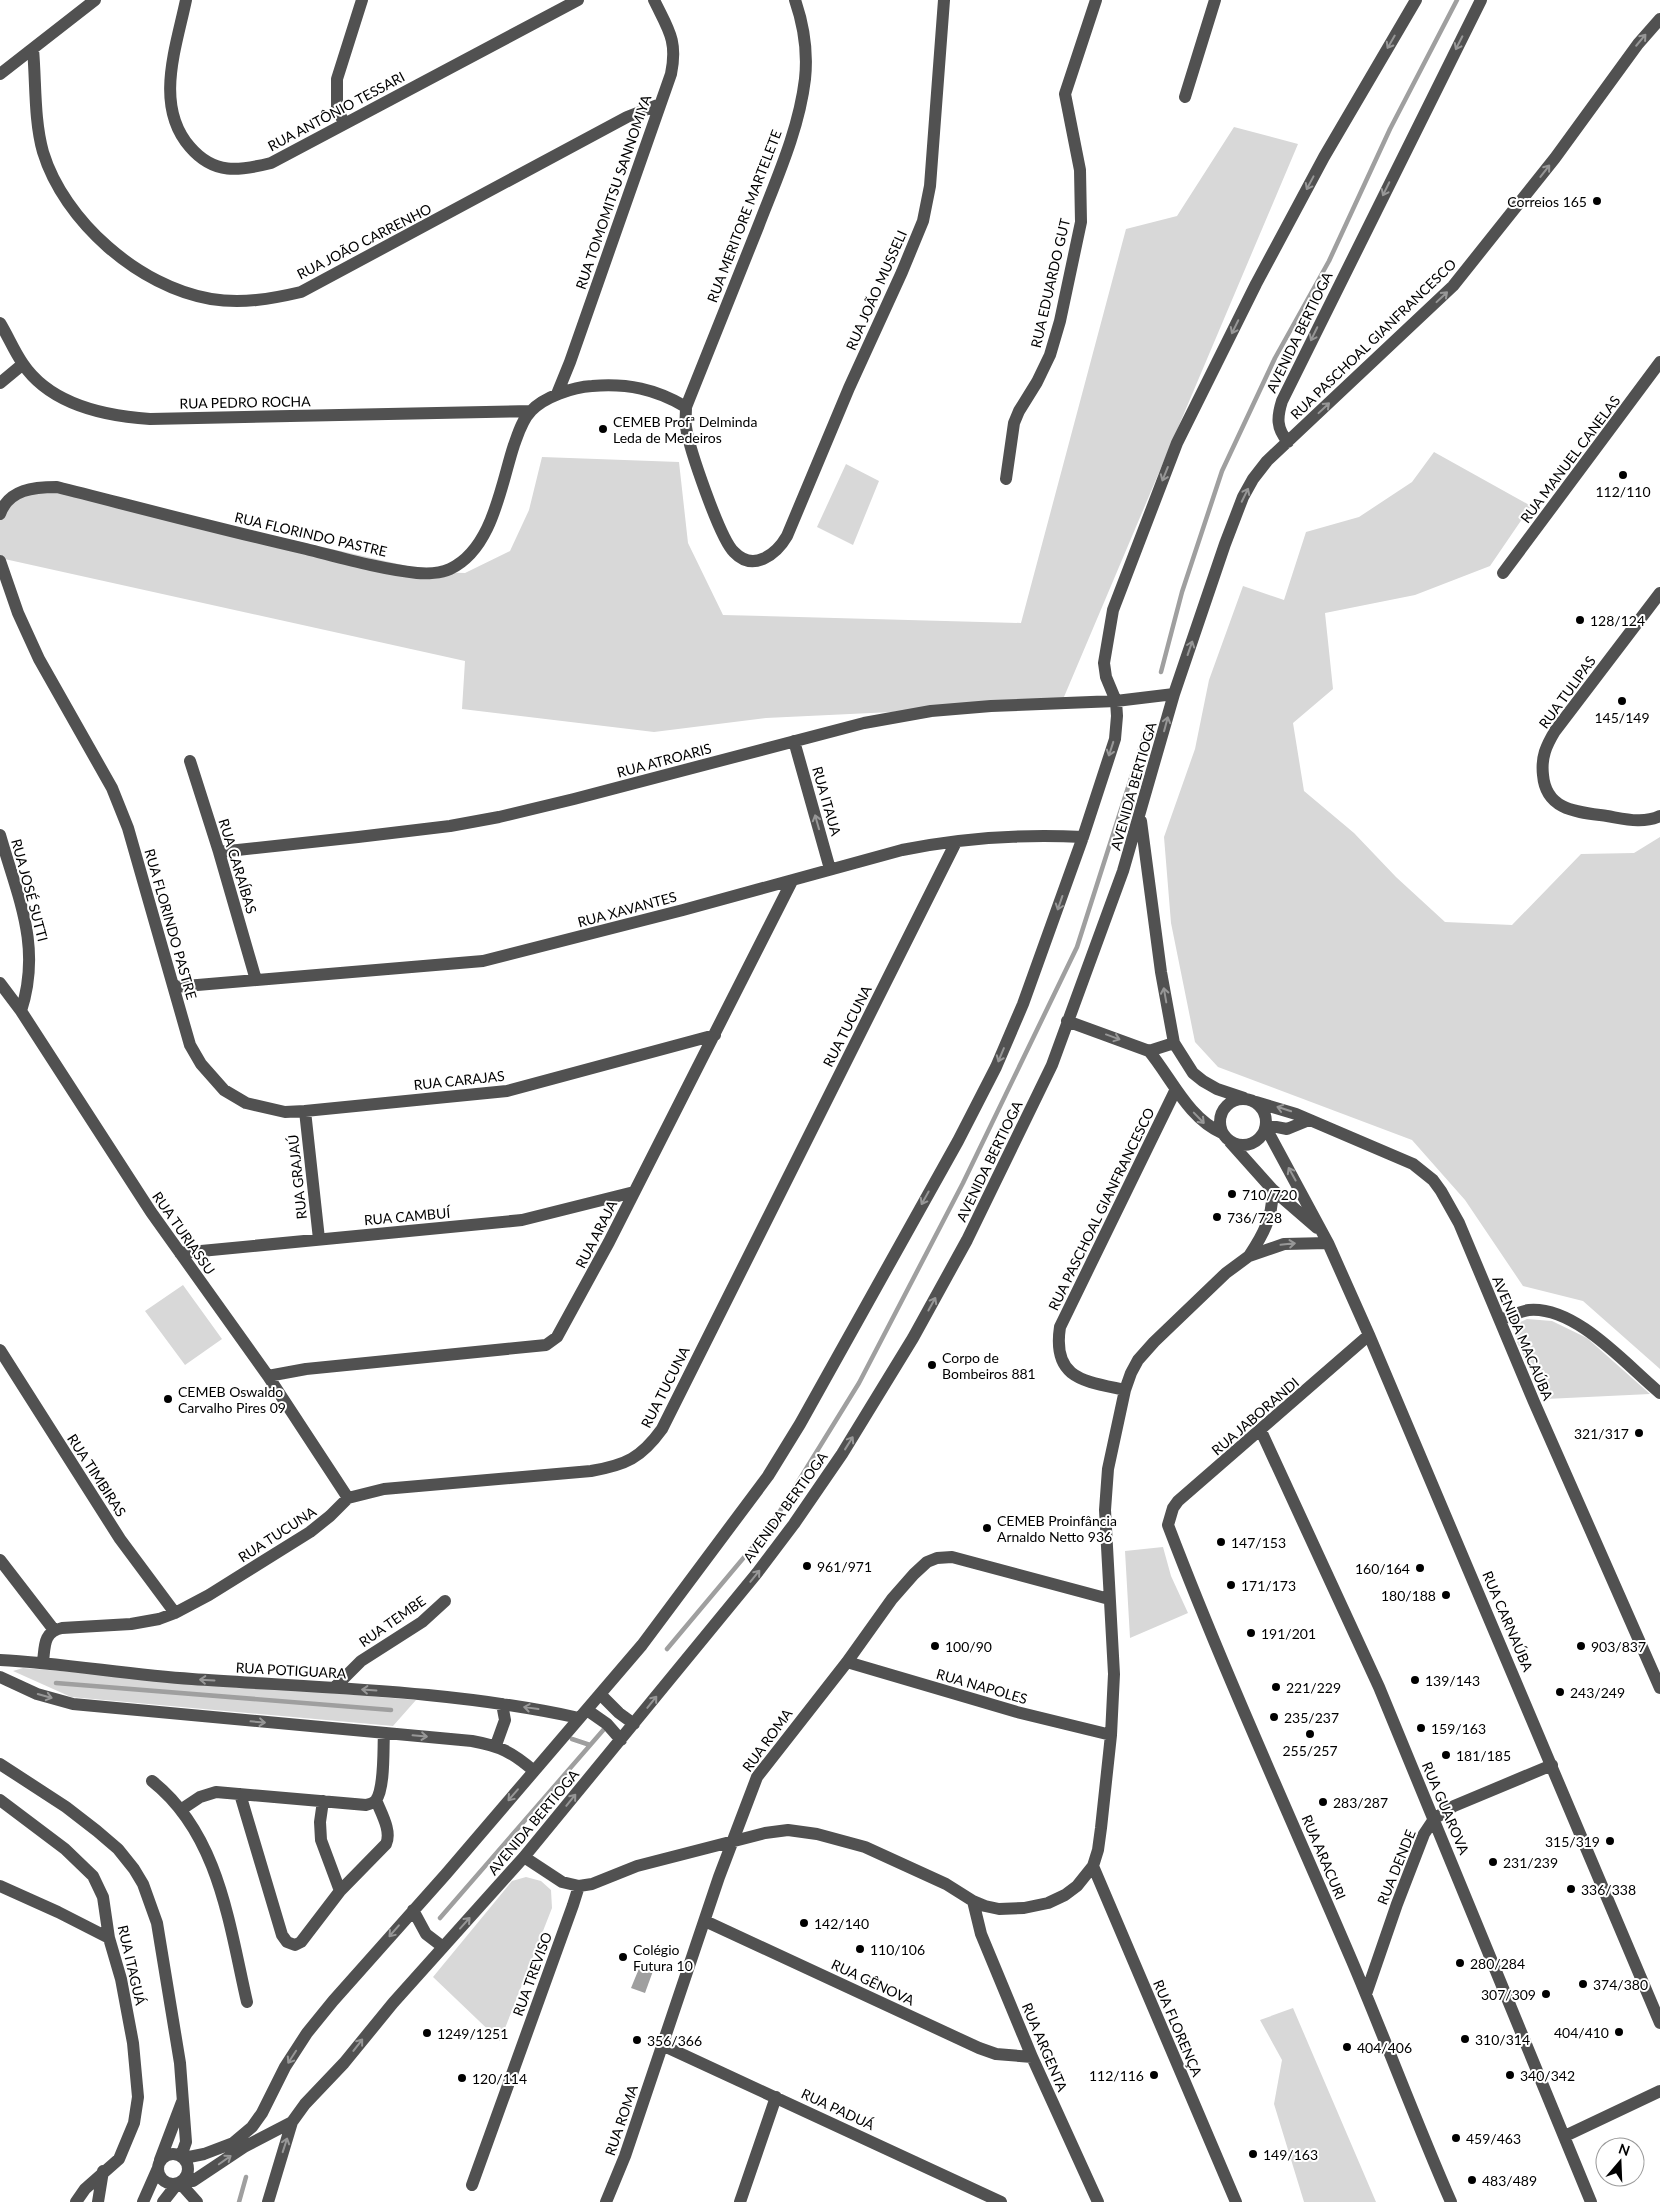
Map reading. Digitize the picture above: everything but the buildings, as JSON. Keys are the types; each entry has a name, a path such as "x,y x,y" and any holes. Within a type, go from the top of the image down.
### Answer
{"street":[{"path":"0,74 95,0"},
{"name":"RUA ANTÔNIO TESSARI","path":"186,0 171,77 169,102 172,119 180,136 195,153 210,164 226,170 244,170 271,163 578,0"},
{"path":"344,123 337,108 337,79 362,0"},
{"name":"RUA TOMOMITSU SANNOMIYA","path":"557,394 570,362 671,74 674,44 654,0"},
{"name":"RUA MERITORE MARTELETE","path":"686,408 779,172 797,116 805,80 806,52 803,22 795,0"},
{"name":"RUA JOÃO MUSSELI","path":"686,408 686,426 692,453 727,543 740,557 755,561 764,559 774,553 787,536 849,388 902,272 923,220 930,186 944,0"},
{"name":"RUA EDUARDO GUT","path":"1006,479 1014,423 1050,355 1060,321 1080,222 1080,170 1065,94 1096,0"},
{"path":"1185,97 1214,0"},
{"path":"292,2122 244,2147 193,2181 168,2184 158,2173 159,2164 172,2154 182,2157 204,2154 233,2143 252,2127 262,2113 285,2067 307,2034 333,2001 583,1714 662,1618 768,1476 823,1382 958,1141 996,1067 1023,1004 1083,837 1115,739 1116,701 1106,677 1104,663 1114,610 1178,443 1256,284 1322,161 1416,0"},
{"name":"AVENIDA BERTIOGA","path":"268,2202 292,2122 304,2104 344,2063 393,2003 524,1857 757,1573 794,1524 842,1454 879,1395 967,1240 1052,1066 1067,1021 1124,871 1174,694 1243,497 1253,479 1267,461 1288,442 1278,425 1278,414 1282,401 1481,0"},
{"name":"RUA PASCHOAL GIANFRANCESCO","path":"1288,442 1453,286 1498,233 1638,44 1660,18"},
{"name":"RUA JOÃO CARRENHO","path":"33,50 39,127 44,152 57,184 77,214 99,240 126,263 169,285 210,299 268,300 301,292 627,117 660,104"},
{"name":"RUA PEDRO ROCHA","path":"0,323 23,364 35,378 68,400 91,410 120,417 150,419 531,411"},
{"name":"RUA MANUEL CANELAS","path":"1503,573 1660,362"},
{"path":"0,383 23,364"},
{"path":"531,411 557,394 580,387 625,385 646,388 667,396 686,408"},
{"name":"RUA FLORINDO PASTRE","path":"0,514 12,497 24,490 36,487 57,488 377,566 418,573 434,572 449,569 461,562 473,550 485,531 495,511 520,429 531,411"},
{"name":"RUA FLORINDO PASTRE","path":"0,562 18,613 39,658 112,788 128,828 190,1045 211,1078"},
{"name":"RUA TULIPAS","path":"1660,593 1556,731 1547,745 1542,766 1546,792 1560,806 1578,812 1639,821 1652,820 1660,816"},
{"name":"RUA ATROARIS","path":"219,852 450,826 499,817 864,722 931,711 991,706 1116,701 1174,694"},
{"name":"RUA ITAUA","path":"794,741 830,869"},
{"name":"RUA CARAÍBAS","path":"190,761 219,852 256,980"},
{"path":"1140,816 1161,972 1174,1043 1149,1051"},
{"name":"RUA JOSÉ SUTTI","path":"0,835 26,924 30,949 28,983 21,1011"},
{"name":"RUA XAVANTES","path":"174,988 483,961 537,949 902,850 1011,836 1083,837"},
{"name":"RUA TUCUNA","path":"54,1630 132,1624 159,1619 175,1613 210,1595 310,1532 348,1498 384,1489 591,1471 616,1467 635,1459 649,1447 662,1429 956,842"},
{"name":"RUA ARAJA","path":"268,1376 306,1369 546,1345 557,1336 562,1330 634,1192 792,881"},
{"name":"RUA TURIASSU","path":"0,983 21,1011 150,1212 268,1376 348,1498"},
{"path":"1067,1021 1149,1051 1171,1080 1176,1090 1208,1127 1226,1137 1237,1144 1253,1143 1259,1139 1266,1127 1264,1110 1250,1100 1236,1099 1223,1109 1220,1117 1226,1137 1272,1189 1326,1238"},
{"name":"RUA CARAJAS","path":"211,1078 224,1090 246,1103 285,1112 306,1111 507,1091 714,1035"},
{"name":"AVENIDA MACAÚBA","path":"1174,1043 1193,1073 1217,1089 1286,1110 1412,1164 1433,1180 1459,1223 1660,1688"},
{"name":"RUA PASCHOAL GIANFRANCESCO","path":"1125,1390 1082,1380 1069,1373 1062,1362 1058,1343 1060,1327 1176,1090"},
{"name":"RUA GRAJAÚ","path":"306,1111 319,1239"},
{"path":"1266,1127 1287,1129 1309,1120"},
{"name":"RUA CARNAÚBA","path":"1266,1127 1326,1238 1369,1334 1660,2023"},
{"path":"524,1857 562,1882 579,1886 592,1884 637,1866 765,1833 788,1830 817,1834 865,1847 946,1884 972,1901 999,1909 1024,1908 1048,1903 1065,1895 1077,1886 1093,1866 1098,1850 1110,1735 1114,1674 1105,1510 1108,1469 1125,1390 1138,1360 1154,1342 1226,1274 1249,1256 1262,1237 1271,1211 1272,1189"},
{"name":"RUA CAMBUÍ","path":"180,1253 522,1220 634,1192"},
{"path":"1249,1256 1284,1244 1326,1238"},
{"path":"1500,1320 1527,1310 1547,1310 1569,1318 1588,1331 1660,1393"},
{"name":"RUA JABORANDI","path":"1168,1525 1173,1508 1178,1502 1369,1334"},
{"name":"RUA TIMBIRAS","path":"0,1350 120,1539 175,1613"},
{"name":"RUA GUAROVA","path":"1261,1430 1379,1687 1591,2202"},
{"name":"RUA ARACURI","path":"1168,1525 1217,1646 1366,1994 1404,2091 1451,2202"},
{"name":"RUA ROMA","path":"606,2202 625,2156 731,1842 757,1777 847,1662 892,1599 927,1562 937,1558 952,1557 1109,1599"},
{"path":"0,1560 54,1630 46,1638 43,1662"},
{"name":"RUA TEMBE","path":"335,1687 361,1662 422,1622 445,1601"},
{"name":"RUA POTIGUARA","path":"0,1660 43,1662 190,1679 400,1692 583,1714"},
{"name":"RUA NAPOLES","path":"847,1662 1016,1712 1110,1735"},
{"path":"0,1677 37,1694 73,1704 472,1741 496,1745 518,1757 534,1771"},
{"path":"600,1694 619,1714 634,1724"},
{"path":"496,1745 505,1720 502,1704"},
{"path":"583,1714 607,1724 621,1740"},
{"path":"240,1794 282,1935 287,1942 295,1945 301,1942 340,1891 386,1844 388,1838 376,1800 380,1787 384,1733"},
{"path":"0,1764 66,1807 97,1830 118,1849 143,1884 157,1922 184,2097 186,2142 182,2157 188,2168 188,2173 163,2202"},
{"name":"RUA DENDE","path":"1366,1994 1397,1904 1424,1834 1434,1819 1454,1806 1552,1765"},
{"path":"152,1781 170,1794 192,1823 216,1875 246,2002"},
{"path":"182,1809 200,1797 209,1794 240,1794 366,1805 376,1800"},
{"name":"RUA ITAGUÁ","path":"0,1800 65,1848 93,1876 103,1897 109,1938 121,1979 134,2043 138,2097 134,2123 119,2159 84,2189 76,2202"},
{"path":"323,1801 320,1822 321,1840 340,1891"},
{"name":"RUA FLORENÇA","path":"1093,1866 1236,2202"},
{"path":"0,1886 58,1912 109,1938"},
{"name":"RUA TREVISO","path":"472,2185 574,1905 579,1886"},
{"name":"RUA ARGENTA","path":"972,1901 981,1934 1032,2057 1098,2202"},
{"path":"413,1910 426,1934 443,1947"},
{"name":"RUA GÊNOVA","path":"705,1921 979,2048 996,2054 1032,2057"},
{"name":"RUA PADUÁ","path":"662,2045 1001,2202"},
{"path":"1565,2136 1660,2091"},
{"path":"143,2202 184,2097"},
{"path":"740,2202 776,2097"},
{"path":"98,2202 103,2171"},
{"path":"180,2183 198,2202"}],"shaded area":[{"path":"1234,127 1298,144 1061,704 766,718 654,732 462,709 465,661 0,558 0,520 24,490 57,487 434,572 465,573 510,551 529,510 542,457 679,462 688,543 723,615 1021,623 1126,229 1177,216"},
{"path":"1434,452 1531,506 1490,566 1415,595 1325,613 1333,689 1293,723 1304,791 1354,833 1396,877 1445,922 1512,925 1581,854 1634,853 1660,837 1660,1369 1583,1301 1523,1286 1465,1200 1412,1140 1218,1067 1195,1042 1171,923 1164,837 1195,749 1209,680 1243,586 1284,600 1306,532 1359,517 1412,482"},
{"path":"846,464 879,481 853,545 817,527"},
{"path":"183,1285 222,1339 185,1365 145,1311"},
{"path":"1527,1319 1552,1321 1587,1338 1650,1394 1546,1399 1516,1340 1516,1324"},
{"path":"1163,1547 1171,1576 1188,1613 1130,1638 1125,1551"},
{"path":"23,1668 416,1700 393,1726 71,1697 13,1671"},
{"path":"526,1877 541,1881 551,1890 552,1908 500,2041 433,1977 512,1881"},
{"path":"640,1966 653,1971 645,1993 631,1988"},
{"path":"1293,2008 1376,2202 1304,2202 1274,2104 1282,2060 1260,2020"}],"waterway":[{"path":"1161,672 1182,592 1222,471 1275,358 1329,261 1390,129 1457,0"},
{"path":"667,1649 772,1524 859,1383 963,1183 1077,947 1148,725"},
{"path":"56,1683 391,1710"},
{"path":"440,1918 605,1728"},
{"path":"572,1739 590,1745"},
{"path":"239,2202 246,2177"}],"place":[{"name":"Correios 165","path":"1597,201"},
{"name":"CEMEB Profª Delminda Leda de Medeiros","path":"603,429"},
{"name":"112/110","path":"1623,475"},
{"name":"128/124","path":"1580,620"},
{"name":"145/149","path":"1622,701"},
{"name":"710/720","path":"1232,1194"},
{"name":"736/728","path":"1217,1217"},
{"name":"Corpo de Bombeiros 881","path":"932,1365"},
{"name":"CEMEB Oswaldo Carvalho Pires 09","path":"168,1399"},
{"name":"321/317","path":"1639,1433"},
{"name":"CEMEB Proinfância Arnaldo Netto 936","path":"987,1528"},
{"name":"147/153","path":"1221,1542"},
{"name":"961/971","path":"807,1566"},
{"name":"160/164","path":"1420,1568"},
{"name":"171/173","path":"1231,1585"},
{"name":"180/188","path":"1446,1595"},
{"name":"191/201","path":"1251,1633"},
{"name":"100/90","path":"935,1646"},
{"name":"903/837","path":"1581,1646"},
{"name":"139/143","path":"1415,1680"},
{"name":"221/229","path":"1276,1687"},
{"name":"243/249","path":"1560,1692"},
{"name":"235/237","path":"1274,1717"},
{"name":"159/163","path":"1421,1728"},
{"name":"255/257","path":"1310,1734"},
{"name":"181/185","path":"1446,1755"},
{"name":"283/287","path":"1323,1802"},
{"name":"315/319","path":"1610,1841"},
{"name":"231/239","path":"1493,1862"},
{"name":"336/338","path":"1571,1889"},
{"name":"142/140","path":"804,1923"},
{"name":"110/106","path":"860,1949"},
{"name":"Colégio Futura 10","path":"623,1957"},
{"name":"280/284","path":"1460,1963"},
{"name":"374/380","path":"1583,1984"},
{"name":"307/309","path":"1546,1994"},
{"name":"404/410","path":"1619,2032"},
{"name":"1249/1251","path":"427,2033"},
{"name":"310/314","path":"1465,2039"},
{"name":"356/366","path":"637,2040"},
{"name":"404/406","path":"1347,2047"},
{"name":"112/116","path":"1154,2075"},
{"name":"340/342","path":"1510,2075"},
{"name":"120/114","path":"462,2078"},
{"name":"459/463","path":"1456,2138"},
{"name":"149/163","path":"1253,2154"},
{"name":"483/489","path":"1472,2180"}]}
